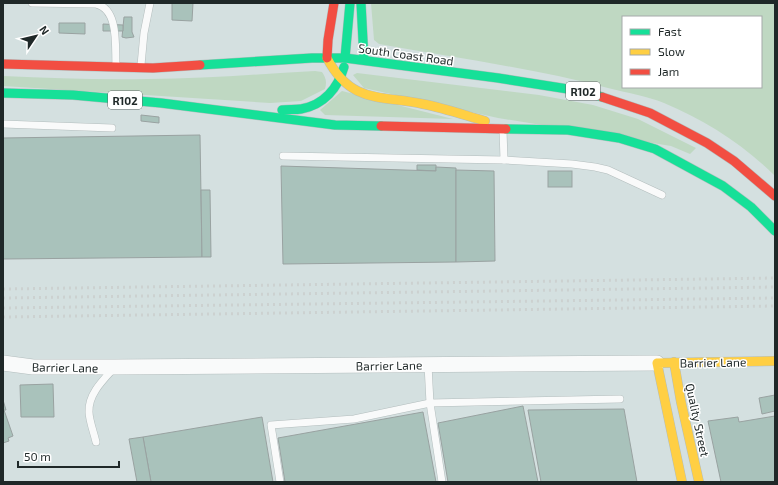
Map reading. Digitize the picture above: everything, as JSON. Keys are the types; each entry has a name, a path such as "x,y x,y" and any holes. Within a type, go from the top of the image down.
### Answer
{"main road":[{"path":"334,3 328,40 327,58 332,69 341,80 354,90 368,96 446,109 506,128"},
{"path":"247,113 300,109 321,102 330,94 341,80 345,58 350,3"},
{"path":"361,3 364,60"},
{"name":"South Coast Road","path":"3,64 153,68 345,58 587,92 650,113 707,143 734,161 775,196"},
{"name":"R102","path":"3,93 73,95 161,102 335,125 568,130 619,138 655,149 724,186 750,207 775,231"},
{"name":"Barrier Lane","path":"657,362 775,361"},
{"path":"657,362 682,482"},
{"name":"Quality Street","path":"674,362 681,402 699,482"},
{"path":"692,371 704,362"},
{"path":"681,402 686,380"},
{"path":"676,457 693,454"}],"street":[{"name":"Barrier Lane","path":"3,364 33,367 115,367 657,362"}],"lane":[{"path":"32,3 96,4 102,5 106,8 112,19 114,28 116,67"},
{"path":"140,68 144,33 150,3"},
{"path":"3,124 112,128"},
{"path":"504,160 506,128"},
{"path":"283,156 504,160 595,167 608,170 662,195"},
{"path":"428,365 430,403 442,482"},
{"path":"96,442 88,412 91,401 99,384 115,367"},
{"path":"280,482 271,425 354,419 430,403 620,399"}],"green space":[{"path":"371,3 775,3 775,176 750,154 709,125 657,101 551,75 379,44 374,40"},
{"path":"315,71 322,72 326,82 325,89 301,101 270,103 3,86 3,76 94,79 169,79"},
{"path":"357,73 539,95 593,105 638,119 696,148 690,154 671,146 498,118 364,88 353,75"},
{"path":"342,91 453,119 325,115 320,110"}],"building":[{"path":"172,3 193,3 192,21 172,20"},
{"path":"124,17 132,17 132,32 134,37 122,37"},
{"path":"59,23 85,23 85,34 59,33"},
{"path":"103,24 123,25 123,31 103,31"},
{"path":"141,115 159,117 159,123 141,121"},
{"path":"200,135 202,257 3,259 3,138"},
{"path":"417,165 436,165 436,171 417,170"},
{"path":"281,166 436,171 436,167 456,168 456,262 283,264"},
{"path":"456,170 494,171 495,261 456,262"},
{"path":"548,171 572,171 572,187 548,187"},
{"path":"201,190 210,190 211,257 202,257"},
{"path":"53,384 54,417 21,417 20,385"},
{"path":"775,395 775,411 762,414 759,398"},
{"path":"3,400 6,410 4,410 13,436 8,438 9,441 3,443"},
{"path":"523,406 538,482 448,482 438,423"},
{"path":"624,409 637,482 541,482 528,410"},
{"path":"423,412 436,482 285,482 278,438"},
{"path":"775,416 775,482 721,482 708,421 738,417 739,422"},
{"path":"262,417 273,482 151,482 143,437"},
{"path":"143,437 151,482 137,482 129,439"}],"railway":[{"path":"3,289 775,278"},
{"path":"3,298 775,287"},
{"path":"3,308 775,298"},
{"path":"3,317 775,306"}],"traffic: fast":[{"path":"345,58 350,3"},
{"path":"361,3 364,60"},
{"path":"200,65 312,58 345,58 498,78 587,92 602,97"},
{"path":"282,110 299,109 317,104 334,88 344,67"},
{"path":"3,93 73,95 161,103 335,125 381,126"},
{"path":"506,129 568,130 619,138 655,149 723,186 751,207 775,231"}],"traffic: slow":[{"path":"327,58 336,73 346,83 368,95 431,106 485,121"},
{"path":"682,482 657,363 775,361"},
{"path":"674,362 681,402 699,482"}],"traffic: jam":[{"path":"327,58 328,40 334,3"},
{"path":"3,64 153,68 200,65"},
{"path":"602,97 650,113 707,143 734,161 775,196"},
{"path":"381,126 506,129"}]}
